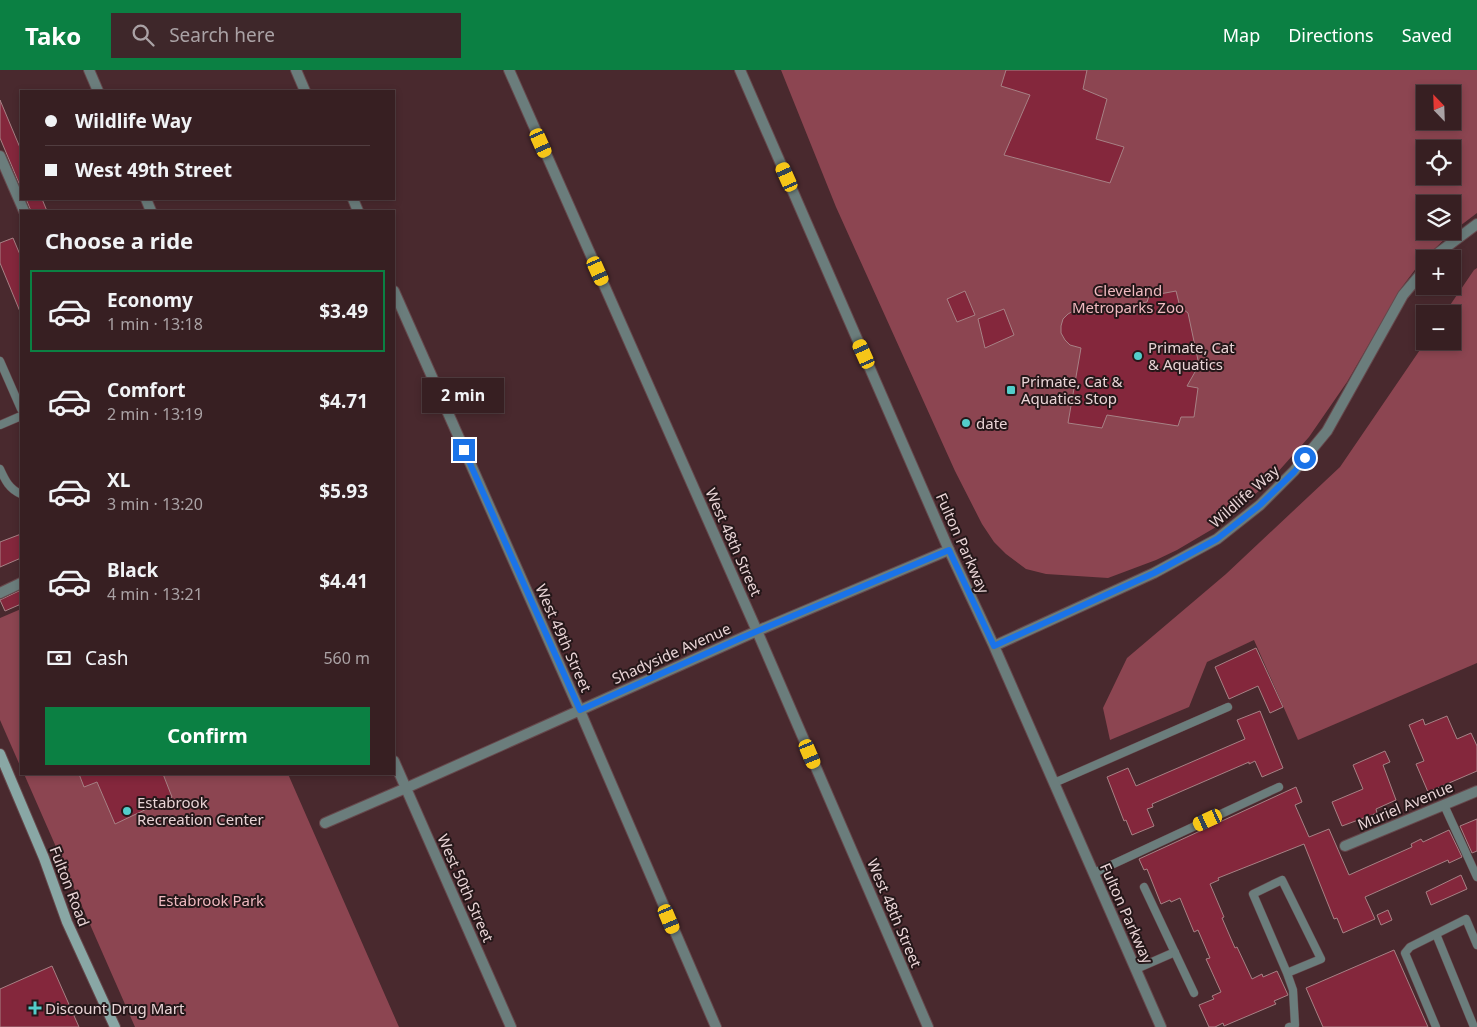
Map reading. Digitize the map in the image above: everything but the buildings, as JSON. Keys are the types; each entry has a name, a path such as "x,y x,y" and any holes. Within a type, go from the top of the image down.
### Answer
{"main road":[{"name":"Fulton Road","path":"0,754 44,858 67,922 115,1027"}],"street":[{"path":"89,70 98,90"},
{"path":"296,70 305,90"},
{"name":"West 48th Street","path":"509,70 758,631 928,1027"},
{"name":"Fulton Parkway","path":"740,70 949,550 994,646 1161,1027"},
{"path":"0,156 24,210"},
{"path":"1442,250 1477,224"},
{"name":"Wildlife Way","path":"994,646 1170,565 1217,539 1260,505 1294,472 1327,431 1403,296 1416,280"},
{"name":"West 49th Street","path":"395,293 580,710 716,1027"},
{"name":"Shadyside Avenue","path":"325,823 758,631 949,550"},
{"path":"0,593 20,583"},
{"name":"West 50th Street","path":"395,763 511,1027"},
{"name":"Muriel Avenue","path":"1345,846 1477,791"}],"lane":[{"path":"0,361 20,407"},
{"path":"0,425 20,416"},
{"path":"0,469 14,492 20,494"},
{"path":"1054,783 1228,707"},
{"path":"1094,874 1280,787"},
{"path":"1444,805 1477,878"},
{"path":"1287,973 1321,959 1282,880 1253,894 1293,990 1295,1024 1290,1027"},
{"path":"1144,887 1194,992"},
{"path":"1436,1027 1405,953 1410,947 1466,919 1477,945"},
{"path":"1436,934 1474,1027"},
{"path":"1136,969 1175,952"}],"green space":[{"name":"Cleveland Metroparks Zoo","path":"781,70 1477,70 1477,213 1461,225 1461,195 1416,195 1416,240 1444,240 1433,250 1416,250 1416,268 1402,287 1347,382 1309,437 1268,483 1216,527 1156,560 1108,578 1046,574 1026,569 994,542 982,524 955,471 836,207"},
{"path":"1477,268 1477,663 1298,740 1254,640 1207,662 1189,707 1110,740 1103,708 1127,658 1226,574 1340,467 1420,350 1461,350 1461,305 1450,305 1457,295 1461,295 1461,289"},
{"path":"20,609 20,766 0,720 0,618"},
{"name":"Estabrook Park","path":"24,775 288,775 399,1027 135,1027"}],"place":[{"name":"Primate, Cat & Aquatics","path":"1138,356"},
{"name":"Primate, Cat & Aquatics Stop","path":"1011,390"},
{"name":"date","path":"966,423"},
{"name":"Estabrook Recreation Center","path":"127,811"},
{"name":"Discount Drug Mart","path":"35,1008"}],"route":[{"path":"464,450 580,710 741,638 949,550 994,646 1154,573 1217,539 1260,505 1294,472 1305,458"}]}
